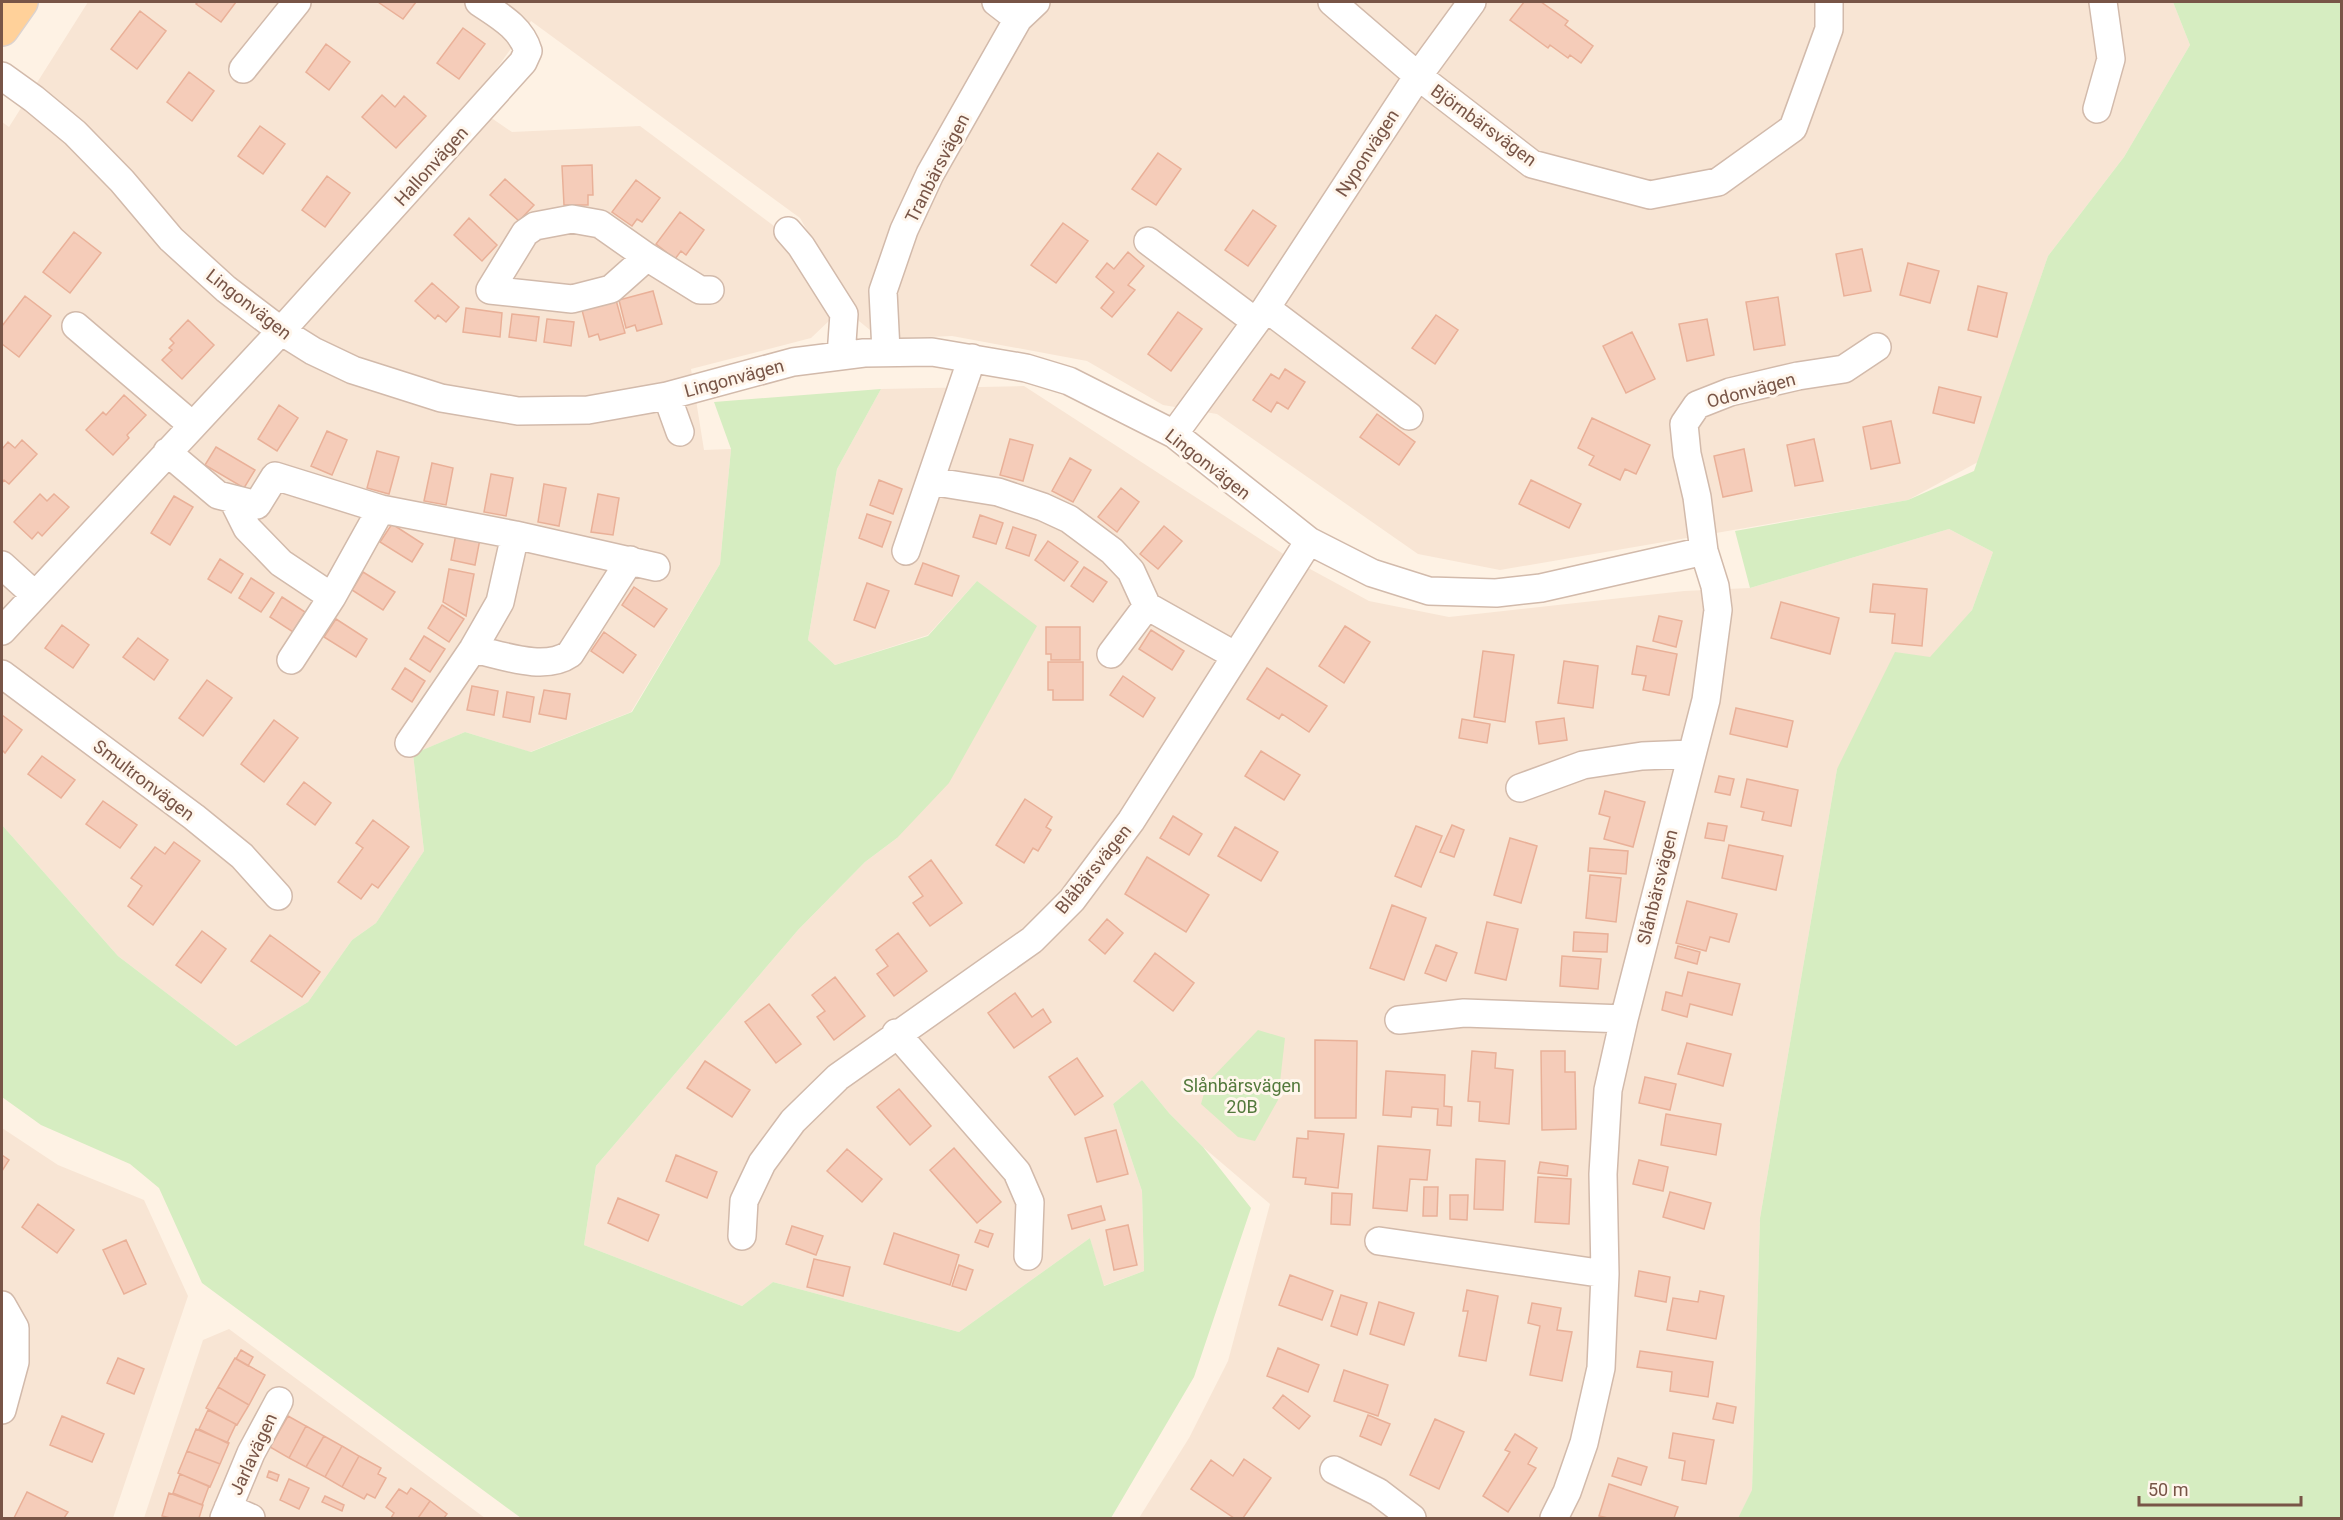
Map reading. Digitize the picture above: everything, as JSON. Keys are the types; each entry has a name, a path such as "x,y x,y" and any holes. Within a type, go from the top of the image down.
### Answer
{"main road":[{"path":"2,29 21,2"}],"street":[{"path":"243,69 297,2"},
{"name":"Hallonvägen","path":"281,331 523,62 528,51 525,40 514,27 479,2"},
{"path":"996,2 1027,10"},
{"name":"Björnbärsvägen","path":"1332,2 1418,76 1532,164 1650,195 1718,182 1793,128 1829,28 1829,2"},
{"name":"Nyponvägen","path":"1174,434 1261,315 1418,76 1472,2"},
{"path":"2097,109 2111,59 2103,2"},
{"name":"Tranbärsvägen","path":"886,351 884,291 904,230 930,174 1027,10"},
{"name":"Lingonvägen","path":"2,76 75,133 122,181 171,239 226,289 281,331 313,351 353,370 441,398 518,411 588,410 668,396 793,362 886,351 932,352 1026,368 1069,381 1174,434 1309,541 1372,573 1429,591 1496,593 1541,588 1704,551"},
{"path":"647,257 611,288 572,299 490,290 525,233 536,226 572,219 600,224 700,290 710,290"},
{"path":"788,231 801,246 844,314 841,356"},
{"path":"1148,241 1409,416"},
{"path":"76,326 192,424"},
{"path":"2,631 192,424 281,331"},
{"name":"Odonvägen","path":"1704,551 1684,424 1697,405 1730,392 1798,376 1844,369 1877,347"},
{"path":"906,551 972,358"},
{"name":"Lingonvägen","path":"668,396 680,432"},
{"path":"167,452 225,498 247,528 280,563 332,597"},
{"path":"225,498 257,505 275,476 381,509 515,535 656,567"},
{"path":"930,481 998,492 1043,507 1069,519 1112,551 1131,571 1147,606 1236,656"},
{"path":"291,660 332,597 381,509"},
{"path":"409,743 473,649 500,602 515,535"},
{"name":"Blåbärsvägen","path":"742,1236 744,1201 762,1163 793,1121 838,1077 1032,940 1072,900 1131,821 1309,541"},
{"name":"Slånbärsvägen","path":"1554,1518 1567,1492 1584,1443 1601,1368 1605,1274 1603,1174 1608,1090 1690,754 1706,700 1718,610 1715,586 1704,551"},
{"path":"473,649 536,662 562,659 570,654 630,560"},
{"path":"2,565 35,595"},
{"path":"1111,654 1147,606"},
{"name":"Smultronvägen","path":"2,674 194,817 242,856 278,896"},
{"path":"1520,788 1582,765 1642,756 1690,754"},
{"path":"1400,1020 1464,1013 1624,1019"},
{"path":"896,1034 1017,1172 1030,1202 1028,1256"},
{"path":"1379,1241 1605,1274"},
{"path":"2,1305 15,1328 15,1362 2,1410"},
{"name":"Jarlavägen","path":"234,1515 251,1453 279,1401"},
{"path":"1334,1470 1377,1492 1412,1518"}],"shaded area":[{"path":"88,2 2173,2 2190,45 2124,157 2048,256 1978,462 1908,500 1500,570 1418,554 1217,414 1163,405 1087,361 952,336 881,339 859,321 800,218 531,21 471,104 512,132 640,126 782,232 831,319 811,338 691,369 704,450 731,449 720,564 631,712 530,752 465,732 413,754 424,851 376,923 352,940 308,1002 236,1046 118,956 2,825 2,122 9,127"},
{"path":"1024,386 1288,557 1369,601 1449,617 1684,591 1750,588 1949,529 1993,552 1972,610 1837,769 1760,1218 1752,1491 1738,1518 1139,1518 1189,1438 1228,1361 1270,1204 1203,1147 1169,1113 1142,1080 1113,1104 1142,1191 1144,1271 1103,1286 1090,1238 959,1332 773,1282 742,1306 584,1245 596,1166 798,930 865,862 897,838 977,581 928,635 835,665 808,640 837,469 881,389"},
{"path":"2,1128 58,1165 144,1200 188,1296 113,1518 2,1518"},
{"path":"229,1329 485,1518 144,1518 203,1340"}],"green space":[{"path":"2173,2 2341,2 2341,1518 1738,1518 1752,1490 1760,1218 1837,769 1895,652 1930,657 1972,610 1993,552 1949,529 1750,588 1735,531 1908,500 1974,471 2048,256 2124,157 2190,45"},
{"path":"881,389 837,469 808,640 835,665 928,636 977,581 1037,626 949,783 897,838 865,862 798,930 596,1166 584,1245 742,1306 773,1282 959,1332 1090,1238 1104,1286 1144,1271 1142,1191 1113,1104 1142,1080 1169,1113 1203,1147 1251,1208 1194,1377 1111,1518 521,1518 202,1283 159,1188 130,1164 41,1125 2,1097 2,825 118,956 236,1046 308,1002 352,940 376,923 424,851 413,754 465,732 531,752 632,712 720,564 731,449 714,402"},
{"name":"Slånbärsvägen 20B","path":"1258,1030 1285,1038 1278,1100 1255,1141 1238,1137 1201,1104 1207,1083"}],"building":[{"path":"198,2 236,2 221,22 196,4"},
{"path":"378,2 416,2 403,19"},
{"path":"1524,2 1541,2 1568,21 1565,25 1593,46 1581,63 1570,55 1568,58 1550,45 1548,48 1510,20"},
{"path":"140,11 166,31 137,69 111,49"},
{"path":"463,28 485,44 459,79 437,63"},
{"path":"326,44 350,62 329,90 306,72"},
{"path":"189,72 214,91 192,121 167,102"},
{"path":"382,95 395,107 404,96 426,116 396,148 362,117"},
{"path":"260,126 285,144 263,174 238,156"},
{"path":"1158,153 1181,169 1156,205 1132,189"},
{"path":"592,165 593,195 588,195 588,205 564,205 562,166"},
{"path":"327,176 350,193 325,227 302,210"},
{"path":"505,179 534,205 519,221 490,195"},
{"path":"636,180 660,198 642,222 637,219 632,226 612,212"},
{"path":"1253,210 1276,226 1248,266 1225,250"},
{"path":"680,212 704,230 686,255 681,251 675,259 656,244"},
{"path":"469,218 497,245 482,261 454,235"},
{"path":"1063,223 1088,241 1056,283 1031,265"},
{"path":"74,232 101,253 70,293 43,272"},
{"path":"1862,249 1871,291 1844,296 1836,254"},
{"path":"1128,252 1144,266 1128,285 1135,290 1112,317 1101,308 1114,292 1096,277 1107,263 1114,269"},
{"path":"1908,263 1939,271 1930,303 1900,295"},
{"path":"432,283 459,307 446,322 438,315 435,319 415,301"},
{"path":"1978,286 2007,293 1997,337 1968,330"},
{"path":"653,291 662,324 637,331 635,325 626,328 619,300"},
{"path":"25,296 51,316 19,357 2,344 2,326"},
{"path":"1778,297 1785,345 1754,350 1746,302"},
{"path":"616,300 625,333 600,340 598,334 589,337 582,310"},
{"path":"466,308 502,313 500,337 463,332"},
{"path":"1178,312 1202,329 1171,371 1148,354"},
{"path":"512,314 539,317 536,341 509,337"},
{"path":"1436,315 1458,330 1435,364 1412,348"},
{"path":"547,319 574,322 571,346 544,342"},
{"path":"1707,319 1714,355 1687,361 1679,324"},
{"path":"188,320 214,345 182,379 162,360 172,350 169,348 174,343 170,339"},
{"path":"1632,332 1655,379 1626,393 1603,346"},
{"path":"1285,369 1305,382 1288,409 1277,402 1271,412 1253,400 1271,374 1279,379"},
{"path":"1939,387 1981,397 1974,423 1933,413"},
{"path":"124,395 146,415 127,435 129,438 113,455 86,430 103,412 106,415"},
{"path":"279,405 298,418 277,451 258,439"},
{"path":"1377,414 1415,442 1399,465 1360,437"},
{"path":"1592,418 1650,445 1636,474 1625,469 1620,480 1589,465 1594,456 1578,448"},
{"path":"1891,421 1900,463 1871,469 1863,427"},
{"path":"327,431 347,440 332,475 311,466"},
{"path":"1010,439 1033,445 1023,481 1000,475"},
{"path":"1814,439 1823,481 1795,486 1787,445"},
{"path":"22,440 37,454 9,484 4,480 2,483 2,449 8,442 15,448"},
{"path":"216,447 255,470 244,488 205,465"},
{"path":"1744,449 1752,491 1723,497 1714,456"},
{"path":"377,451 399,457 389,494 367,488"},
{"path":"1070,458 1091,470 1073,502 1052,491"},
{"path":"432,463 453,468 446,505 424,501"},
{"path":"491,474 513,478 506,516 484,512"},
{"path":"879,480 902,489 893,514 870,505"},
{"path":"1531,480 1581,504 1569,528 1519,504"},
{"path":"544,484 566,488 559,526 538,522"},
{"path":"1121,488 1139,502 1117,532 1098,517"},
{"path":"40,494 47,501 54,494 69,507 42,536 38,532 32,539 14,522"},
{"path":"598,494 619,498 613,535 591,532"},
{"path":"174,496 193,507 170,545 151,533"},
{"path":"867,514 891,522 882,547 859,538"},
{"path":"980,515 1003,523 996,544 973,537"},
{"path":"392,524 423,544 412,562 380,542"},
{"path":"1164,526 1182,541 1158,569 1140,554"},
{"path":"1013,527 1036,535 1029,556 1006,548"},
{"path":"456,534 480,539 475,565 451,560"},
{"path":"1048,541 1078,562 1064,581 1035,560"},
{"path":"220,559 243,574 231,593 208,579"},
{"path":"923,563 959,576 952,596 915,584"},
{"path":"1084,567 1107,582 1093,602 1071,586"},
{"path":"449,569 474,574 466,616 443,602"},
{"path":"363,572 395,592 383,610 352,590"},
{"path":"251,578 274,593 261,612 239,598"},
{"path":"867,583 889,591 875,628 854,620"},
{"path":"1873,584 1927,589 1922,646 1892,643 1895,614 1870,612"},
{"path":"634,587 667,609 654,627 622,605"},
{"path":"282,597 305,612 293,632 270,617"},
{"path":"1781,602 1839,618 1830,654 1771,638"},
{"path":"442,605 464,619 449,642 428,628"},
{"path":"1659,616 1682,621 1676,647 1653,641"},
{"path":"336,619 367,639 356,657 324,637"},
{"path":"62,625 89,645 73,668 45,648"},
{"path":"1345,626 1370,642 1344,683 1319,666"},
{"path":"1046,627 1080,627 1080,660 1051,660 1051,654 1046,654"},
{"path":"1151,630 1184,651 1172,670 1139,649"},
{"path":"604,632 636,655 623,673 591,651"},
{"path":"424,636 445,649 430,672 410,659"},
{"path":"138,638 168,660 154,680 123,657"},
{"path":"1637,646 1677,654 1669,695 1643,690 1646,676 1632,674"},
{"path":"1483,651 1514,655 1505,722 1474,717"},
{"path":"1564,661 1598,666 1593,708 1558,703"},
{"path":"1048,662 1083,662 1083,700 1053,700 1053,690 1048,690"},
{"path":"405,668 425,681 412,702 392,689"},
{"path":"1267,668 1327,706 1309,732 1282,714 1279,719 1247,699"},
{"path":"1123,676 1155,698 1143,717 1110,695"},
{"path":"207,680 232,698 203,736 179,718"},
{"path":"472,686 498,691 494,715 467,710"},
{"path":"544,690 570,694 566,719 539,714"},
{"path":"507,692 534,697 530,722 503,717"},
{"path":"1736,708 1793,721 1787,747 1730,734"},
{"path":"2,715 22,730 5,753 2,750"},
{"path":"1564,718 1567,740 1539,744 1536,722"},
{"path":"1462,719 1490,724 1487,743 1459,738"},
{"path":"274,720 298,738 264,782 241,764"},
{"path":"1261,751 1300,775 1284,800 1245,776"},
{"path":"42,756 75,780 61,798 28,774"},
{"path":"1719,776 1734,779 1730,795 1715,792"},
{"path":"1747,779 1798,790 1791,826 1762,820 1764,812 1741,807"},
{"path":"304,782 331,803 315,825 287,804"},
{"path":"1605,791 1645,802 1633,847 1604,839 1610,817 1599,814"},
{"path":"1025,799 1052,817 1046,827 1051,830 1038,851 1033,848 1024,863 996,845"},
{"path":"103,801 137,825 120,848 86,824"},
{"path":"1173,816 1202,834 1189,855 1160,838"},
{"path":"373,820 409,847 378,888 372,884 361,899 338,882 363,848 356,843"},
{"path":"1708,823 1727,826 1724,841 1705,838"},
{"path":"1452,825 1464,830 1454,857 1440,852"},
{"path":"1416,826 1442,836 1421,887 1395,876"},
{"path":"1235,827 1278,852 1261,881 1218,856"},
{"path":"1510,838 1537,846 1521,903 1494,895"},
{"path":"174,842 200,861 153,925 128,906 142,886 131,878 155,847 165,854"},
{"path":"1729,845 1783,856 1776,890 1722,878"},
{"path":"1590,848 1628,851 1626,874 1588,871"},
{"path":"1147,857 1209,895 1186,932 1125,894"},
{"path":"931,860 962,903 930,926 913,903 923,896 909,877"},
{"path":"1590,875 1621,878 1616,922 1586,918"},
{"path":"1687,901 1737,914 1729,942 1710,937 1706,951 1676,943"},
{"path":"1392,905 1426,918 1404,980 1370,968"},
{"path":"1107,919 1123,933 1105,954 1089,940"},
{"path":"1487,922 1518,929 1506,980 1475,973"},
{"path":"202,931 226,949 201,983 176,965"},
{"path":"1574,932 1608,934 1607,952 1573,951"},
{"path":"898,933 927,971 894,996 877,974 888,966 876,950"},
{"path":"270,935 320,972 302,997 251,961"},
{"path":"1436,945 1457,953 1446,981 1425,973"},
{"path":"1678,946 1700,952 1697,964 1675,958"},
{"path":"1155,953 1194,983 1173,1011 1134,981"},
{"path":"1562,956 1601,959 1598,989 1560,986"},
{"path":"1688,972 1740,984 1732,1015 1690,1004 1687,1017 1662,1010 1666,992 1682,996"},
{"path":"835,977 865,1016 834,1040 817,1017 825,1011 812,995"},
{"path":"1015,993 1032,1017 1043,1009 1051,1022 1014,1048 988,1013"},
{"path":"769,1004 801,1044 776,1063 745,1022"},
{"path":"1315,1040 1357,1041 1356,1118 1315,1118"},
{"path":"1687,1043 1731,1054 1723,1086 1678,1074"},
{"path":"1472,1051 1496,1053 1495,1068 1513,1070 1509,1124 1479,1121 1480,1102 1468,1101"},
{"path":"1541,1051 1565,1051 1565,1072 1575,1072 1576,1129 1542,1130"},
{"path":"1077,1058 1103,1096 1075,1115 1049,1077"},
{"path":"705,1061 750,1090 732,1117 687,1088"},
{"path":"1386,1071 1445,1075 1444,1106 1452,1107 1451,1126 1437,1125 1438,1109 1412,1107 1411,1117 1383,1115"},
{"path":"1645,1077 1676,1084 1670,1110 1639,1103"},
{"path":"899,1089 931,1126 910,1145 877,1107"},
{"path":"1666,1114 1721,1124 1716,1155 1661,1145"},
{"path":"1116,1130 1128,1174 1097,1182 1085,1138"},
{"path":"1308,1131 1344,1134 1338,1188 1305,1184 1306,1178 1293,1177 1297,1138 1308,1139"},
{"path":"1378,1146 1430,1150 1427,1180 1410,1179 1407,1211 1373,1208"},
{"path":"954,1148 1001,1202 977,1223 930,1170"},
{"path":"847,1149 882,1179 862,1202 827,1171"},
{"path":"2,1155 9,1160 2,1171"},
{"path":"676,1155 717,1172 707,1198 666,1181"},
{"path":"1476,1159 1505,1161 1503,1210 1474,1209"},
{"path":"1639,1160 1668,1167 1663,1191 1633,1184"},
{"path":"1540,1162 1568,1166 1567,1176 1538,1173"},
{"path":"1538,1177 1571,1179 1569,1224 1535,1222"},
{"path":"1424,1187 1438,1187 1437,1216 1423,1216"},
{"path":"1670,1192 1711,1203 1704,1229 1663,1217"},
{"path":"1332,1193 1352,1194 1350,1225 1331,1224"},
{"path":"1450,1195 1468,1195 1467,1220 1450,1219"},
{"path":"618,1198 659,1215 648,1241 608,1223"},
{"path":"38,1204 74,1230 57,1253 22,1227"},
{"path":"1101,1206 1105,1220 1072,1229 1068,1215"},
{"path":"1128,1225 1137,1265 1114,1270 1106,1230"},
{"path":"792,1226 823,1236 816,1255 786,1244"},
{"path":"980,1230 993,1234 988,1247 975,1242"},
{"path":"894,1233 959,1255 950,1285 884,1264"},
{"path":"126,1240 146,1284 124,1294 103,1250"},
{"path":"814,1259 850,1267 843,1296 807,1287"},
{"path":"959,1265 973,1270 966,1290 952,1286"},
{"path":"1639,1271 1670,1277 1666,1302 1635,1296"},
{"path":"1290,1275 1333,1291 1322,1320 1279,1305"},
{"path":"1467,1290 1498,1296 1486,1361 1459,1356 1468,1311 1463,1311"},
{"path":"1700,1291 1724,1296 1716,1339 1667,1330 1673,1298 1698,1302"},
{"path":"1341,1295 1367,1303 1357,1335 1331,1326"},
{"path":"1379,1302 1414,1313 1404,1345 1370,1334"},
{"path":"1532,1303 1561,1308 1557,1330 1572,1332 1562,1381 1530,1375 1540,1326 1528,1323"},
{"path":"1278,1348 1319,1365 1308,1392 1267,1376"},
{"path":"241,1350 253,1357 248,1366 236,1359"},
{"path":"1640,1351 1713,1362 1708,1397 1670,1391 1672,1372 1637,1367"},
{"path":"118,1358 144,1369 134,1394 107,1383"},
{"path":"235,1358 265,1375 249,1405 218,1387"},
{"path":"1344,1370 1388,1385 1378,1416 1334,1401"},
{"path":"218,1387 249,1405 237,1425 206,1408"},
{"path":"1283,1395 1310,1416 1299,1429 1273,1408"},
{"path":"1717,1403 1736,1407 1733,1423 1713,1419"},
{"path":"208,1410 236,1424 227,1443 199,1429"},
{"path":"1368,1415 1390,1424 1381,1445 1360,1436"},
{"path":"62,1416 104,1434 92,1462 50,1445"},
{"path":"288,1416 306,1426 289,1458 270,1447"},
{"path":"1435,1419 1464,1432 1439,1489 1410,1475"},
{"path":"306,1426 324,1436 306,1467 289,1458"},
{"path":"196,1429 229,1443 220,1464 187,1451"},
{"path":"1673,1433 1714,1440 1706,1484 1682,1480 1685,1461 1669,1458"},
{"path":"1515,1434 1537,1448 1528,1464 1536,1468 1508,1512 1483,1496 1510,1452 1505,1450"},
{"path":"324,1436 342,1446 325,1477 306,1467"},
{"path":"342,1446 359,1456 342,1487 325,1477"},
{"path":"187,1451 220,1464 210,1487 178,1473"},
{"path":"359,1456 381,1468 378,1474 386,1478 375,1498 367,1494 364,1499 342,1487"},
{"path":"1618,1458 1647,1467 1641,1485 1612,1476"},
{"path":"1244,1459 1271,1478 1243,1518 1234,1518 1191,1489 1211,1460 1233,1476"},
{"path":"269,1471 279,1475 277,1481 267,1477"},
{"path":"180,1474 209,1486 202,1505 173,1493"},
{"path":"289,1479 309,1488 299,1509 280,1500"},
{"path":"1609,1484 1678,1507 1674,1518 1599,1516"},
{"path":"411,1488 430,1501 418,1518 391,1518 394,1513 386,1507 399,1489 407,1494"},
{"path":"27,1492 68,1512 64,1518 14,1518"},
{"path":"169,1493 203,1505 199,1518 162,1516"},
{"path":"325,1496 344,1505 342,1511 322,1502"},
{"path":"430,1501 447,1514 444,1518 418,1518"}]}
